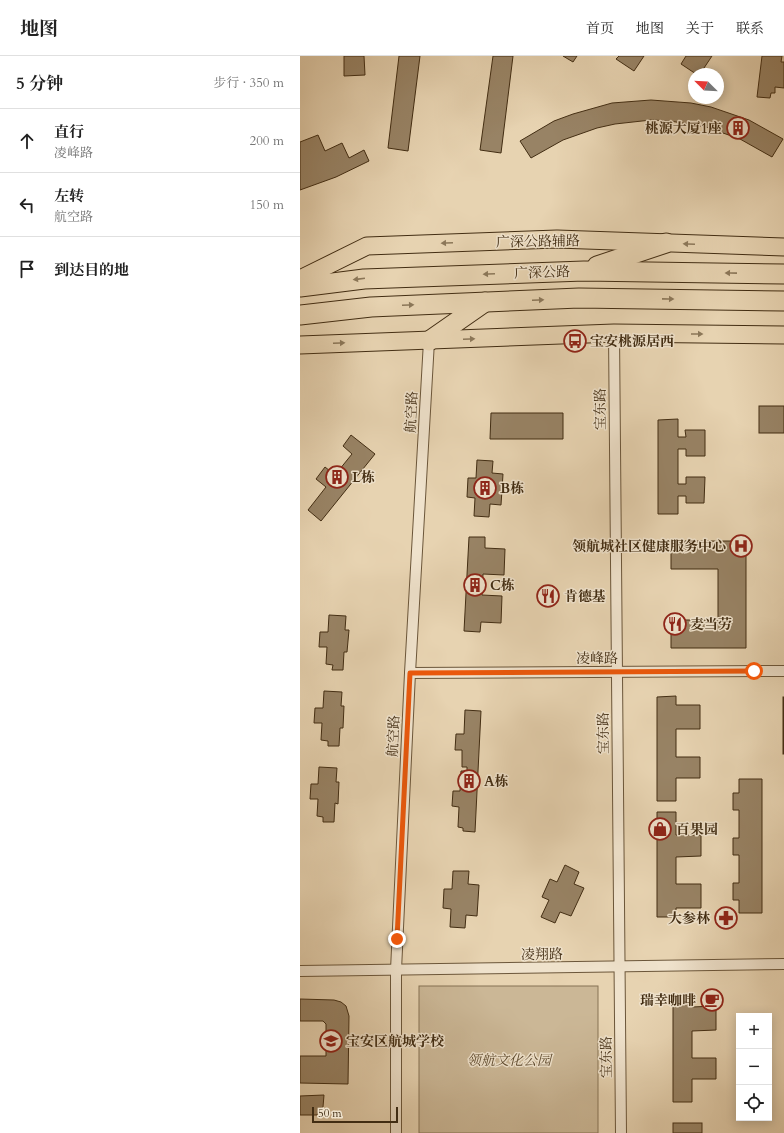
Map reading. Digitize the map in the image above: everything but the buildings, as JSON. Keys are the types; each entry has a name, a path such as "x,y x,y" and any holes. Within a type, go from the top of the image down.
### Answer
{"highway":[{"path":"584,271 666,243"},
{"path":"756,274 784,269"},
{"name":"广深公路","path":"300,287 364,279 584,271 784,274"},
{"name":"广深公路","path":"300,315 371,307 579,298 784,301"},
{"path":"430,341 485,302"}],"main road":[{"name":"广深公路辅路","path":"300,279 367,246 557,240 784,247"},
{"path":"300,345 614,334 784,335"}],"street":[{"name":"宝东路","path":"614,334 621,1133"},
{"name":"航空路","path":"396,1133 396,970 410,673 430,341"},
{"name":"凌峰路","path":"410,673 784,671"},
{"name":"凌翔路","path":"300,971 784,964"}],"green space":[{"name":"领航文化公园","path":"419,986 598,986 598,1133 419,1133"}],"place":[{"name":"桃源大厦1座","path":"738,128"},
{"name":"宝安桃源居西","path":"575,341"},
{"name":"L栋","path":"337,477"},
{"name":"B栋","path":"485,488"},
{"name":"领航城社区健康服务中心","path":"741,546"},
{"name":"C栋","path":"475,585"},
{"name":"肯德基","path":"548,596"},
{"name":"麦当劳","path":"675,624"},
{"name":"A栋","path":"469,781"},
{"name":"百果园","path":"660,829"},
{"name":"大参林","path":"726,918"},
{"name":"瑞幸咖啡","path":"712,1000"},
{"name":"宝安区航城学校","path":"331,1041"}],"route":[{"path":"397,939 410,673 754,671"}]}
